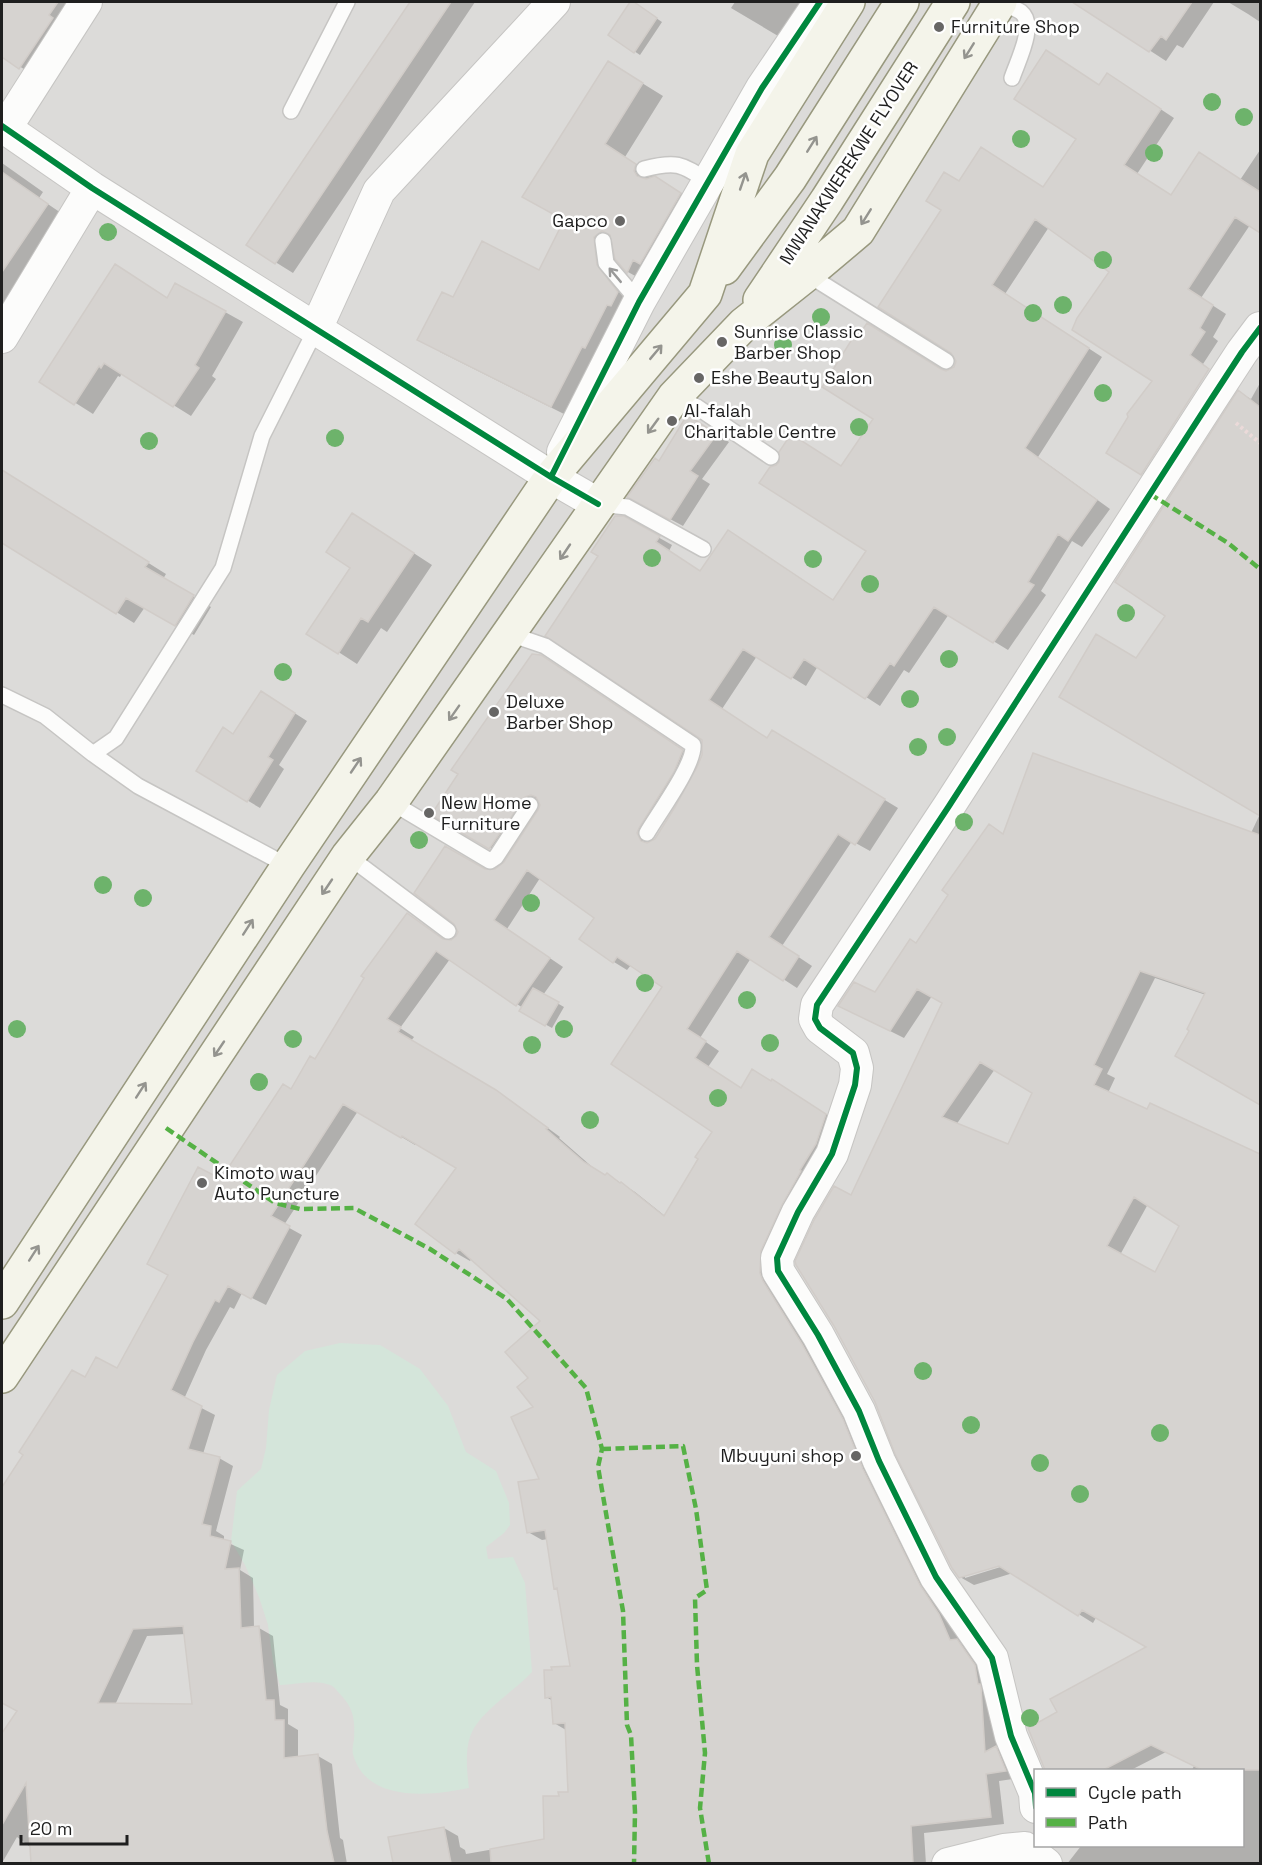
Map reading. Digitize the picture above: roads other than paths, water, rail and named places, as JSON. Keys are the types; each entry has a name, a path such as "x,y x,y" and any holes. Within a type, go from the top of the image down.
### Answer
{"main road":[{"path":"705,294 752,154 848,2"},
{"path":"2,1302 288,866 550,477 705,294 790,178 902,2"},
{"name":"MWANAKWEREKWE FLYOVER","path":"744,324 827,200 953,2"},
{"path":"2,1376 348,856 391,802 674,397 744,324 858,231 1000,2"}],"street":[{"path":"86,2 3,127 92,188 550,477 598,504"},
{"path":"316,329 379,191 554,2"},
{"path":"550,477 639,302 762,88 820,2"},
{"path":"2,337 92,188"},
{"path":"1034,1791 1011,1736 992,1658 936,1577 879,1461 859,1411 818,1335 776,1265 798,1212 832,1154 855,1085 857,1068 853,1053 820,1028 815,1019 817,1005 949,806 1242,352 1260,328"},
{"path":"948,1863 1004,1850 1035,1849"}],"lane":[{"path":"291,111 347,2"},
{"path":"1000,2 1022,13 1028,23 1028,34 1012,78"},
{"path":"644,170 672,165 688,168 708,182"},
{"path":"603,241 606,262 639,302"},
{"path":"807,274 946,361"},
{"path":"93,754 116,738 223,568 262,436 316,329"},
{"path":"674,397 697,407 771,457"},
{"path":"598,504 627,507 704,549"},
{"path":"510,634 545,646 693,745 694,753 684,773 647,833"},
{"path":"2,695 45,716 138,786 288,866"},
{"path":"391,802 489,861 496,857 530,805"},
{"path":"348,856 447,932"}],"place":[{"name":"Furniture Shop","path":"939,27"},
{"name":"Gapco","path":"620,221"},
{"name":"Sunrise Classic Barber Shop","path":"722,342"},
{"name":"Eshe Beauty Salon","path":"699,378"},
{"name":"Al-falah Charitable Centre","path":"672,421"},
{"name":"Deluxe Barber Shop","path":"494,712"},
{"name":"New Home Furniture","path":"429,813"},
{"name":"Kimoto way Auto Puncture","path":"202,1183"},
{"name":"Mbuyuni shop","path":"856,1456"}]}
